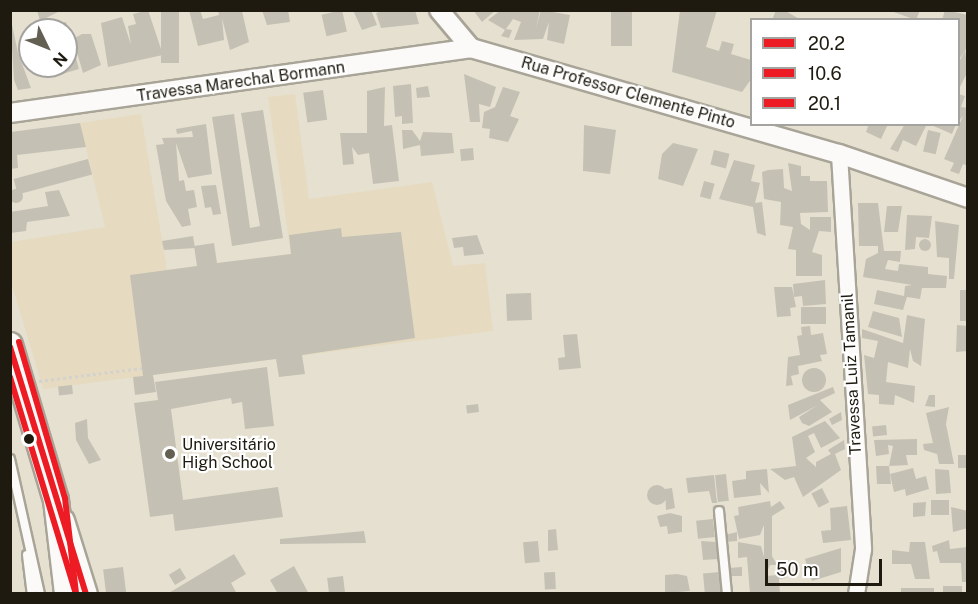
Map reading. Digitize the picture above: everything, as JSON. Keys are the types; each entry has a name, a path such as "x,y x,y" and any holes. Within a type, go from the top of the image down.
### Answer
{"main road":[{"path":"10,345 86,594"},
{"path":"56,501 67,594"}],"street":[{"path":"440,10 471,48"},
{"name":"Travessa Marechal Bormann","path":"10,113 471,48"},
{"name":"Rua Professor Clemente Pinto","path":"471,48 839,154 968,198"},
{"name":"Travessa Luiz Tamanil","path":"839,154 863,549 856,594"}],"lane":[{"path":"10,459 40,594"},
{"path":"21,506 27,594"},
{"path":"21,506 32,594"},
{"path":"719,510 727,594"}],"path":[{"path":"22,383 142,368"}],"shaded area":[{"path":"295,94 309,199 432,182 453,266 485,263 493,331 43,389 11,282 11,242 105,227 80,123 141,114 167,270 291,254 268,97"}],"building":[{"path":"37,10 60,10 46,18 39,18"},
{"path":"148,10 163,55 108,67 101,23 122,17 131,45 128,26 136,24 133,14"},
{"path":"161,10 179,10 179,63 161,63"},
{"path":"189,10 200,10 203,19 219,15 218,10 242,11 249,42 230,50 222,18 224,40 198,46"},
{"path":"262,10 288,10 290,22 267,25"},
{"path":"342,10 347,31 326,36 322,15"},
{"path":"353,10 371,10 377,25 362,30"},
{"path":"385,10 415,10 419,24 381,28 376,13"},
{"path":"473,10 496,10 482,22"},
{"path":"501,10 540,10 536,28 541,10 570,15 564,44 547,40 549,22 543,39 514,40 521,22 513,19 506,29 512,30 509,38 501,36 505,30 488,20"},
{"path":"611,10 632,10 632,46 611,46"},
{"path":"680,10 717,10 706,47 719,51 722,41 734,44 731,54 750,60 750,81 742,92 672,72"},
{"path":"776,10 784,10 798,18 773,18"},
{"path":"888,10 920,10 917,18"},
{"path":"945,10 968,15 968,46 960,58 960,18 943,18"},
{"path":"10,15 18,53 18,78 27,78 31,88 18,90 14,80"},
{"path":"91,34 101,65 83,73 78,56 78,36"},
{"path":"965,50 968,71 960,87 960,60"},
{"path":"464,74 496,87 490,107 479,104 480,122 470,122"},
{"path":"411,84 413,123 402,124 402,116 395,117 393,86"},
{"path":"428,86 430,97 417,98 416,88"},
{"path":"385,87 384,126 392,125 399,181 373,184 369,153 358,155 352,147 354,164 343,165 340,133 367,133 367,91"},
{"path":"503,87 520,92 510,116 519,119 508,142 489,138 490,129 482,128 484,112 495,107"},
{"path":"323,90 327,120 307,122 303,93"},
{"path":"960,95 965,96 961,107 968,108 968,166 963,164 959,174 950,171 954,163 944,159 963,116 960,120"},
{"path":"263,110 283,238 232,246 212,117 234,114 250,228 260,226 241,113"},
{"path":"80,123 86,147 17,155 18,168 10,169 11,132"},
{"path":"206,124 212,174 188,178 176,143 179,181 184,180 186,191 194,190 197,207 188,209 191,225 182,227 166,201 156,145 164,144 162,138 193,137 192,131 177,134 176,129"},
{"path":"584,125 616,130 610,174 583,171"},
{"path":"868,126 887,126 881,139 866,132"},
{"path":"904,126 926,126 916,146 903,140 898,152 890,149"},
{"path":"934,126 955,126 952,134"},
{"path":"402,130 412,130 420,141 423,132 452,133 454,153 421,156 420,145 403,149"},
{"path":"928,130 941,133 936,154 923,151"},
{"path":"673,143 698,149 683,186 658,179 662,154"},
{"path":"473,148 474,160 461,161 460,149"},
{"path":"714,150 730,154 726,168 710,165"},
{"path":"88,159 92,174 18,194 14,179"},
{"path":"734,160 755,165 751,181 760,183 755,203 762,202 766,236 757,233 753,207 719,199"},
{"path":"788,163 801,166 801,176 810,176 810,181 827,181 828,212 800,213 801,224 810,230 810,217 831,217 831,232 819,231 812,252 822,255 822,276 796,276 796,250 788,249 793,227 780,225 781,202 764,199 762,172 768,170 783,169 784,188 792,191"},
{"path":"704,181 715,184 710,199 700,196"},
{"path":"216,185 221,214 213,215 211,207 205,208 201,186"},
{"path":"13,189 19,189 23,196 19,203 13,203 9,199 9,193"},
{"path":"59,190 70,216 27,222 26,231 10,233 10,212 48,206 45,192"},
{"path":"858,203 878,203 884,251 901,251 900,262 888,260 885,269 898,271 899,264 928,267 928,274 947,276 946,288 922,288 920,299 907,297 903,310 874,304 877,290 904,296 905,286 912,285 863,277 866,259 878,253 878,246 859,246"},
{"path":"887,206 902,206 898,232 884,232"},
{"path":"907,215 932,216 929,238 916,237 915,249 905,250"},
{"path":"935,221 959,225 954,279 949,279 949,258 937,257"},
{"path":"341,228 342,237 401,232 415,338 302,355 305,374 279,377 276,359 153,375 156,392 135,395 133,377 143,376 130,275 197,266 194,246 214,243 217,263 291,254 289,235"},
{"path":"477,235 484,254 464,256 463,247 454,248 452,238"},
{"path":"193,236 195,248 164,250 162,241"},
{"path":"927,239 931,245 927,251 923,251 919,243"},
{"path":"825,280 826,304 803,306 802,296 794,297 793,284"},
{"path":"774,287 792,287 796,307 790,308 791,316 777,317"},
{"path":"960,290 968,290 968,321 960,321"},
{"path":"531,293 532,320 507,321 506,294"},
{"path":"801,307 826,307 826,324 801,324"},
{"path":"873,311 899,318 902,337 868,327"},
{"path":"907,315 925,319 921,366 913,361 910,349 908,368 888,362 886,382 915,386 914,403 895,395 894,405 879,404 879,395 868,394 864,355 874,358 878,341 862,338 862,329 903,343"},
{"path":"957,325 968,326 968,351 956,352"},
{"path":"810,326 811,335 823,333 827,354 820,355 822,361 798,366 799,374 791,376 793,385 786,386 788,357 800,355 797,336 802,335 801,327"},
{"path":"577,334 581,368 559,370 558,358 565,357 563,335"},
{"path":"267,367 274,426 245,429 242,402 232,404 231,398 171,409 183,500 278,487 283,517 175,531 173,514 150,517 134,403 158,400 155,382"},
{"path":"814,368 823,371 826,380 823,389 814,392 805,389 802,380 805,371"},
{"path":"72,385 73,394 59,395 58,386"},
{"path":"833,387 835,393 820,400 832,412 809,426 802,423 799,417 818,405 790,420 788,405"},
{"path":"929,395 935,395 935,407 925,406"},
{"path":"478,404 479,412 467,413 466,405"},
{"path":"949,407 946,424 954,464 939,464 937,454 924,450 923,444 933,443 926,413"},
{"path":"841,412 842,420 832,425 829,419"},
{"path":"87,419 88,438 101,460 89,464 76,440 75,423"},
{"path":"825,421 840,438 821,448 814,433 808,436 815,452 806,458 816,467 816,462 831,454 828,450 844,440 845,449 835,454 841,470 803,497 794,477 785,480 770,469 796,466 792,437"},
{"path":"886,425 887,435 873,436 872,426"},
{"path":"917,439 917,455 906,455 908,465 889,466 893,446 888,445 889,454 876,456 874,440"},
{"path":"958,455 968,455 968,468 958,468"},
{"path":"876,466 889,466 891,484 877,484"},
{"path":"913,468 916,479 926,476 929,489 906,496 905,489 894,492 890,474"},
{"path":"767,469 769,493 760,483 761,495 734,498 732,481 746,479 746,471"},
{"path":"935,469 949,470 951,493 936,494"},
{"path":"726,474 729,501 718,502 715,475"},
{"path":"714,475 717,503 712,503 709,491 688,493 686,478"},
{"path":"657,485 664,488 667,495 664,502 657,505 650,502 647,495 650,488"},
{"path":"672,488 675,508 666,510 665,489"},
{"path":"822,488 829,502 819,508 811,493"},
{"path":"931,500 949,500 949,515 931,515"},
{"path":"770,501 771,507 780,501 785,508 772,516 772,556 777,565 770,565 765,576 779,575 778,567 785,566 786,578 779,579 780,594 750,594 747,557 738,558 738,542 761,546 764,557 764,525 760,535 739,539 734,516 739,515 738,507"},
{"path":"926,502 925,516 913,517 913,503"},
{"path":"847,506 851,540 823,543 821,531 831,530 830,508"},
{"path":"951,507 968,511 968,528 953,532"},
{"path":"670,513 682,516 682,532 668,534 667,526 660,527 657,516"},
{"path":"713,519 715,537 698,539 696,521"},
{"path":"556,529 558,550 548,551 548,530"},
{"path":"364,531 366,543 280,544 280,539"},
{"path":"737,532 737,541 725,542 725,535"},
{"path":"949,540 950,549 968,547 968,582 962,582 961,563 940,563 937,551 933,552 932,546"},
{"path":"538,541 540,562 525,563 523,542"},
{"path":"701,541 716,542 718,559 703,560"},
{"path":"910,542 925,542 930,579 915,579 911,564 892,564 892,550 909,552"},
{"path":"841,548 841,572 812,581 805,559"},
{"path":"234,554 246,574 231,583 237,594 167,594"},
{"path":"294,566 309,594 278,594 270,580"},
{"path":"123,567 126,593 106,594 103,569"},
{"path":"742,567 742,576 730,576 729,568"},
{"path":"180,568 186,578 175,585 169,575"},
{"path":"555,572 556,589 545,590 544,573"},
{"path":"720,572 722,594 705,594 703,573"},
{"path":"665,575 687,576 690,591 665,593"},
{"path":"343,576 345,592 329,594 327,578"},
{"path":"943,586 962,586 962,594 943,594"},
{"path":"901,588 934,588 934,594 901,594"}],"transit line":[{"name":"20.1","path":"19,342 65,498 76,593"},
{"name":"20.2","path":"10,347 86,594"},
{"name":"10.6","path":"10,377 76,594"}],"place":[{"name":"Universitário High School","path":"170,454"}]}
